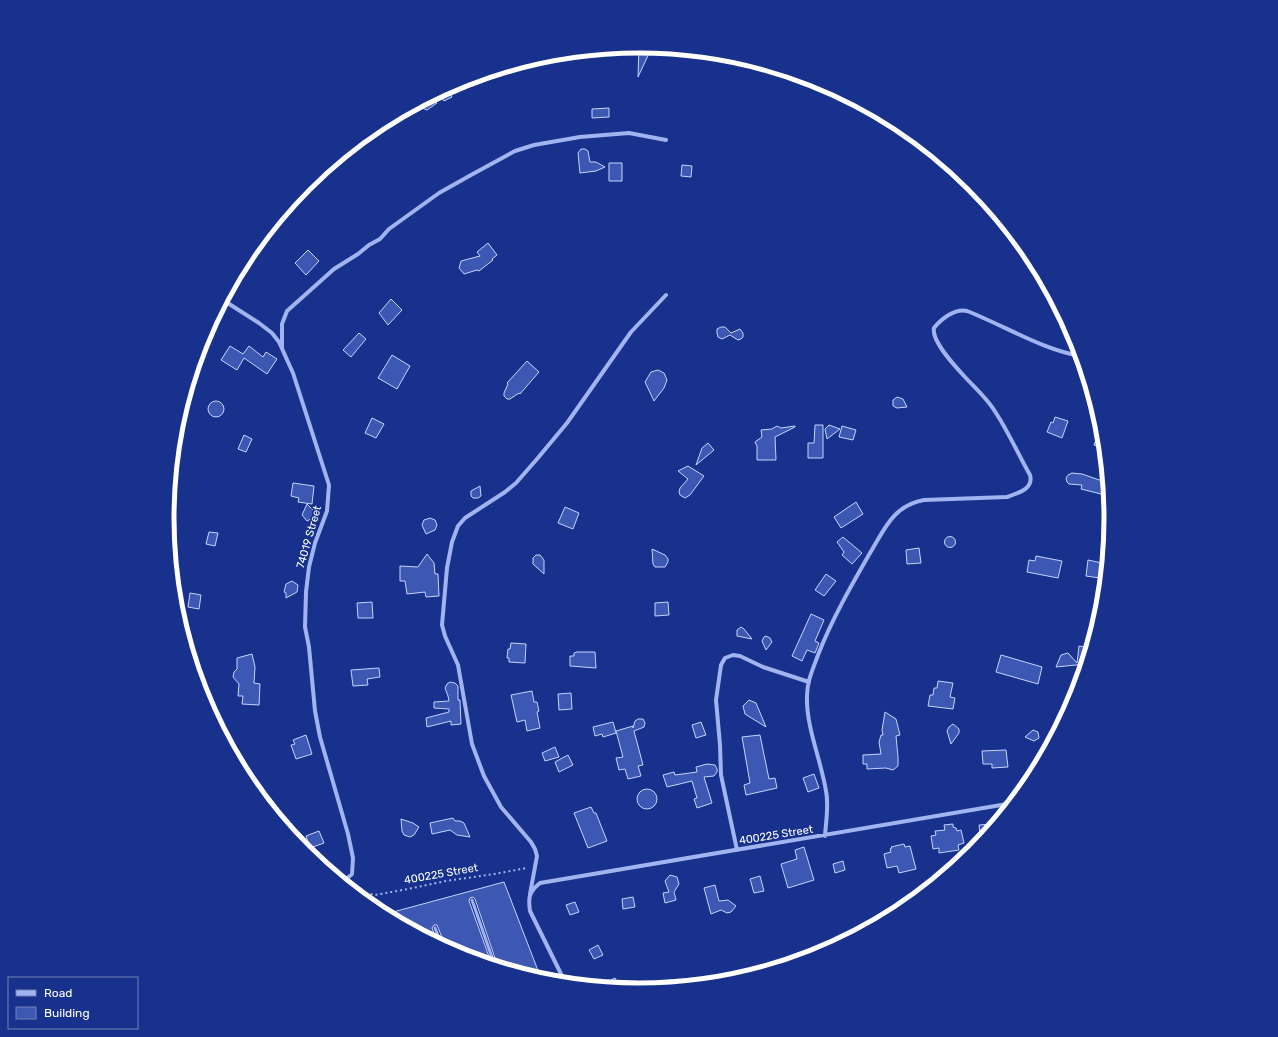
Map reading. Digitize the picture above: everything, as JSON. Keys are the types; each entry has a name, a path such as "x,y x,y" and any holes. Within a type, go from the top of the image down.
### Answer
{"street":[{"path":"282,349 282,324 287,311 334,269 380,239 389,229 439,193 515,151 534,145 580,137 629,133 666,140"},
{"path":"563,977 530,911 529,901 537,856 535,849 532,842 501,807 484,776 472,744 458,665 445,636 442,625 447,568 452,542 458,526 465,518 516,483 566,423 631,332 666,295"},
{"name":"74019 Street","path":"227,303 264,326 272,333 282,349 293,373 329,485 328,511 315,543 309,567 306,592 305,627 309,647 316,717 320,737 348,834 353,858 352,874 346,880"},
{"path":"825,836 826,792 809,722 807,696 809,682 825,637 849,589 884,530 894,516 904,507 914,502 924,500 1007,498 1020,493 1029,486 1032,480 996,413 987,400 955,365 934,337 933,330 936,324 956,311 967,311 1062,352 1075,355"},
{"path":"737,850 722,776 716,700 721,665 725,658 729,655 740,656 763,667 809,682"},
{"name":"400225 Street","path":"530,894 540,883 1005,805"}],"lane":[{"path":"472,900 493,960"},
{"path":"435,928 439,939"}],"path":[{"name":"400225 Street","path":"362,892 375,895 535,866"}],"building":[{"path":"639,53 649,53 638,77"},
{"path":"450,93 452,97 444,101 442,97"},
{"path":"433,101 437,103 427,110 421,107"},
{"path":"609,108 609,117 592,118 592,109"},
{"path":"581,149 588,151 590,162 596,162 605,167 596,171 580,173 578,153"},
{"path":"609,163 622,163 622,181 609,181"},
{"path":"682,165 692,166 691,177 681,176"},
{"path":"488,243 497,255 479,271 477,270 464,274 459,268 461,261 480,256 477,252"},
{"path":"308,250 319,261 306,275 295,263"},
{"path":"391,299 402,310 388,325 379,313"},
{"path":"725,327 731,333 740,329 743,333 743,337 738,340 730,335 722,339 718,337 717,333 717,329"},
{"path":"359,333 366,339 351,357 343,350"},
{"path":"230,346 243,354 249,346 263,357 266,352 277,359 267,374 244,358 237,370 221,360"},
{"path":"392,355 410,366 397,389 378,378"},
{"path":"527,361 539,372 520,394 519,393 510,399 507,399 504,396 504,393 508,384 507,383"},
{"path":"658,370 664,373 667,380 664,388 654,401 645,382 651,372"},
{"path":"897,397 903,399 907,407 897,408 893,406 893,400"},
{"path":"216,401 222,403 224,409 222,415 216,417 210,415 208,409 210,403"},
{"path":"1055,417 1068,421 1062,438 1047,432"},
{"path":"372,418 384,424 376,438 365,433"},
{"path":"815,425 823,425 823,458 808,458 808,443 814,443"},
{"path":"829,425 840,429 827,439 825,429"},
{"path":"777,426 781,428 795,427 775,437 776,460 757,460 757,446 755,442 762,437 761,430 772,429"},
{"path":"842,426 856,430 853,440 839,437"},
{"path":"244,435 252,439 246,452 238,449"},
{"path":"1097,436 1099,447 1094,445"},
{"path":"708,443 714,450 696,465 702,448"},
{"path":"688,466 704,476 690,495 685,498 680,495 679,492 680,488 688,479 678,471"},
{"path":"1072,473 1082,474 1103,481 1104,495 1081,489 1082,485 1069,484 1066,478"},
{"path":"293,483 314,486 312,504 298,502 299,498 291,496"},
{"path":"480,486 481,496 478,498 473,498 471,496 471,491"},
{"path":"856,502 863,514 841,528 834,517"},
{"path":"307,504 314,511 314,515 313,518 307,521 302,515"},
{"path":"565,507 579,513 573,529 558,523"},
{"path":"430,518 435,520 437,525 435,530 426,534 422,525 424,520"},
{"path":"209,532 218,533 215,546 206,544"},
{"path":"950,536 954,538 956,542 954,546 950,548 946,546 944,542 946,538"},
{"path":"843,537 862,553 852,564 842,555 844,552 837,542"},
{"path":"919,548 921,563 907,564 906,550"},
{"path":"652,549 665,555 668,559 665,567 655,567 653,564"},
{"path":"427,554 434,563 435,574 438,574 439,596 426,597 425,592 407,594 405,581 400,581 400,566 418,567"},
{"path":"536,555 540,555 544,560 544,574 533,564 533,558"},
{"path":"1036,556 1062,561 1058,578 1027,572 1029,560 1035,561"},
{"path":"1088,560 1102,563 1100,578 1086,576"},
{"path":"826,574 836,581 824,596 815,590"},
{"path":"292,581 298,585 297,592 286,598 286,593 284,592 286,584"},
{"path":"190,593 201,595 199,609 188,607"},
{"path":"372,602 373,618 358,618 357,603"},
{"path":"668,602 669,615 655,616 655,603"},
{"path":"811,614 824,620 815,641 819,643 815,653 807,650 802,661 792,656"},
{"path":"741,627 752,639 737,636 737,630"},
{"path":"766,636 770,638 772,642 766,650 762,641"},
{"path":"511,643 526,644 525,663 509,662 509,658 507,658 508,649 510,649"},
{"path":"1079,646 1086,647 1081,664 1056,667 1061,655 1068,653 1077,663"},
{"path":"595,652 596,668 570,666 570,656 574,656 574,653"},
{"path":"252,654 255,667 254,683 260,684 259,705 242,704 243,696 238,696 239,684 233,677 234,672 237,669 237,658"},
{"path":"1001,655 1042,667 1038,684 996,672"},
{"path":"379,668 380,677 367,679 368,685 353,686 351,670"},
{"path":"938,681 953,683 950,697 955,698 953,709 928,706 930,695 933,695 934,688 937,688"},
{"path":"450,682 455,683 458,686 461,724 451,725 451,721 427,727 426,718 449,712 449,709 434,708 434,702 449,701 445,688"},
{"path":"532,691 534,702 537,702 539,711 537,712 540,728 527,731 525,720 517,722 511,695"},
{"path":"571,693 572,709 559,710 558,694"},
{"path":"749,700 756,703 766,727 745,714 743,706"},
{"path":"885,712 896,719 900,735 896,736 898,766 893,770 886,768 867,769 867,764 863,764 863,755 881,754 879,742 881,735 883,735 882,730"},
{"path":"638,719 643,719 645,723 644,727 634,731 643,765 638,766 641,776 628,779 625,769 619,770 616,758 623,757 616,731 633,726 633,728 635,721"},
{"path":"613,722 616,733 603,737 602,734 595,736 593,727"},
{"path":"701,722 706,735 696,738 692,725"},
{"path":"953,724 959,729 959,733 951,744 947,731"},
{"path":"1033,730 1038,732 1039,738 1034,741 1025,737"},
{"path":"306,735 312,754 296,759 291,745 295,744 293,740"},
{"path":"760,735 769,779 775,778 777,788 746,795 744,785 750,783 742,737"},
{"path":"555,747 559,757 545,761 542,753"},
{"path":"1006,750 1008,767 992,768 992,764 983,764 982,751"},
{"path":"568,755 573,765 559,772 555,762"},
{"path":"707,764 715,765 717,769 714,776 704,777 712,803 697,808 694,799 697,798 692,781 667,787 663,775 674,772 675,775 697,772 696,767"},
{"path":"814,774 819,788 808,792 803,778"},
{"path":"647,789 654,792 657,799 654,806 647,809 640,806 637,799 640,792"},
{"path":"591,807 594,813 596,813 607,841 588,848 574,813"},
{"path":"453,818 455,821 464,823 470,837 457,835 450,830 432,834 430,823"},
{"path":"401,819 413,823 419,827 414,835 410,837 404,835 402,831"},
{"path":"953,824 953,827 956,828 957,831 961,830 964,843 958,845 959,850 939,853 939,848 933,849 931,836 936,835 935,831 945,830 944,825"},
{"path":"990,824 980,835 979,825"},
{"path":"319,831 324,843 310,848 306,836"},
{"path":"904,844 905,847 910,846 916,869 899,873 897,866 887,868 884,854 891,852 891,847"},
{"path":"804,847 814,880 788,888 781,864 797,859 795,850"},
{"path":"843,861 845,870 835,873 833,864"},
{"path":"670,875 677,877 679,884 674,892 676,900 665,903 663,893 669,892 665,881"},
{"path":"760,876 764,891 754,893 750,879"},
{"path":"504,882 539,973 496,961 475,899 473,897 470,898 469,901 490,959 443,941 437,925 434,925 432,928 435,937 391,913"},
{"path":"715,885 719,901 728,900 736,906 731,912 727,913 721,910 711,914 704,888"},
{"path":"633,897 635,907 623,909 622,899"},
{"path":"575,902 579,912 570,915 566,905"},
{"path":"598,945 603,955 594,959 589,950"},
{"path":"615,978 618,983 609,983 606,983"}]}
